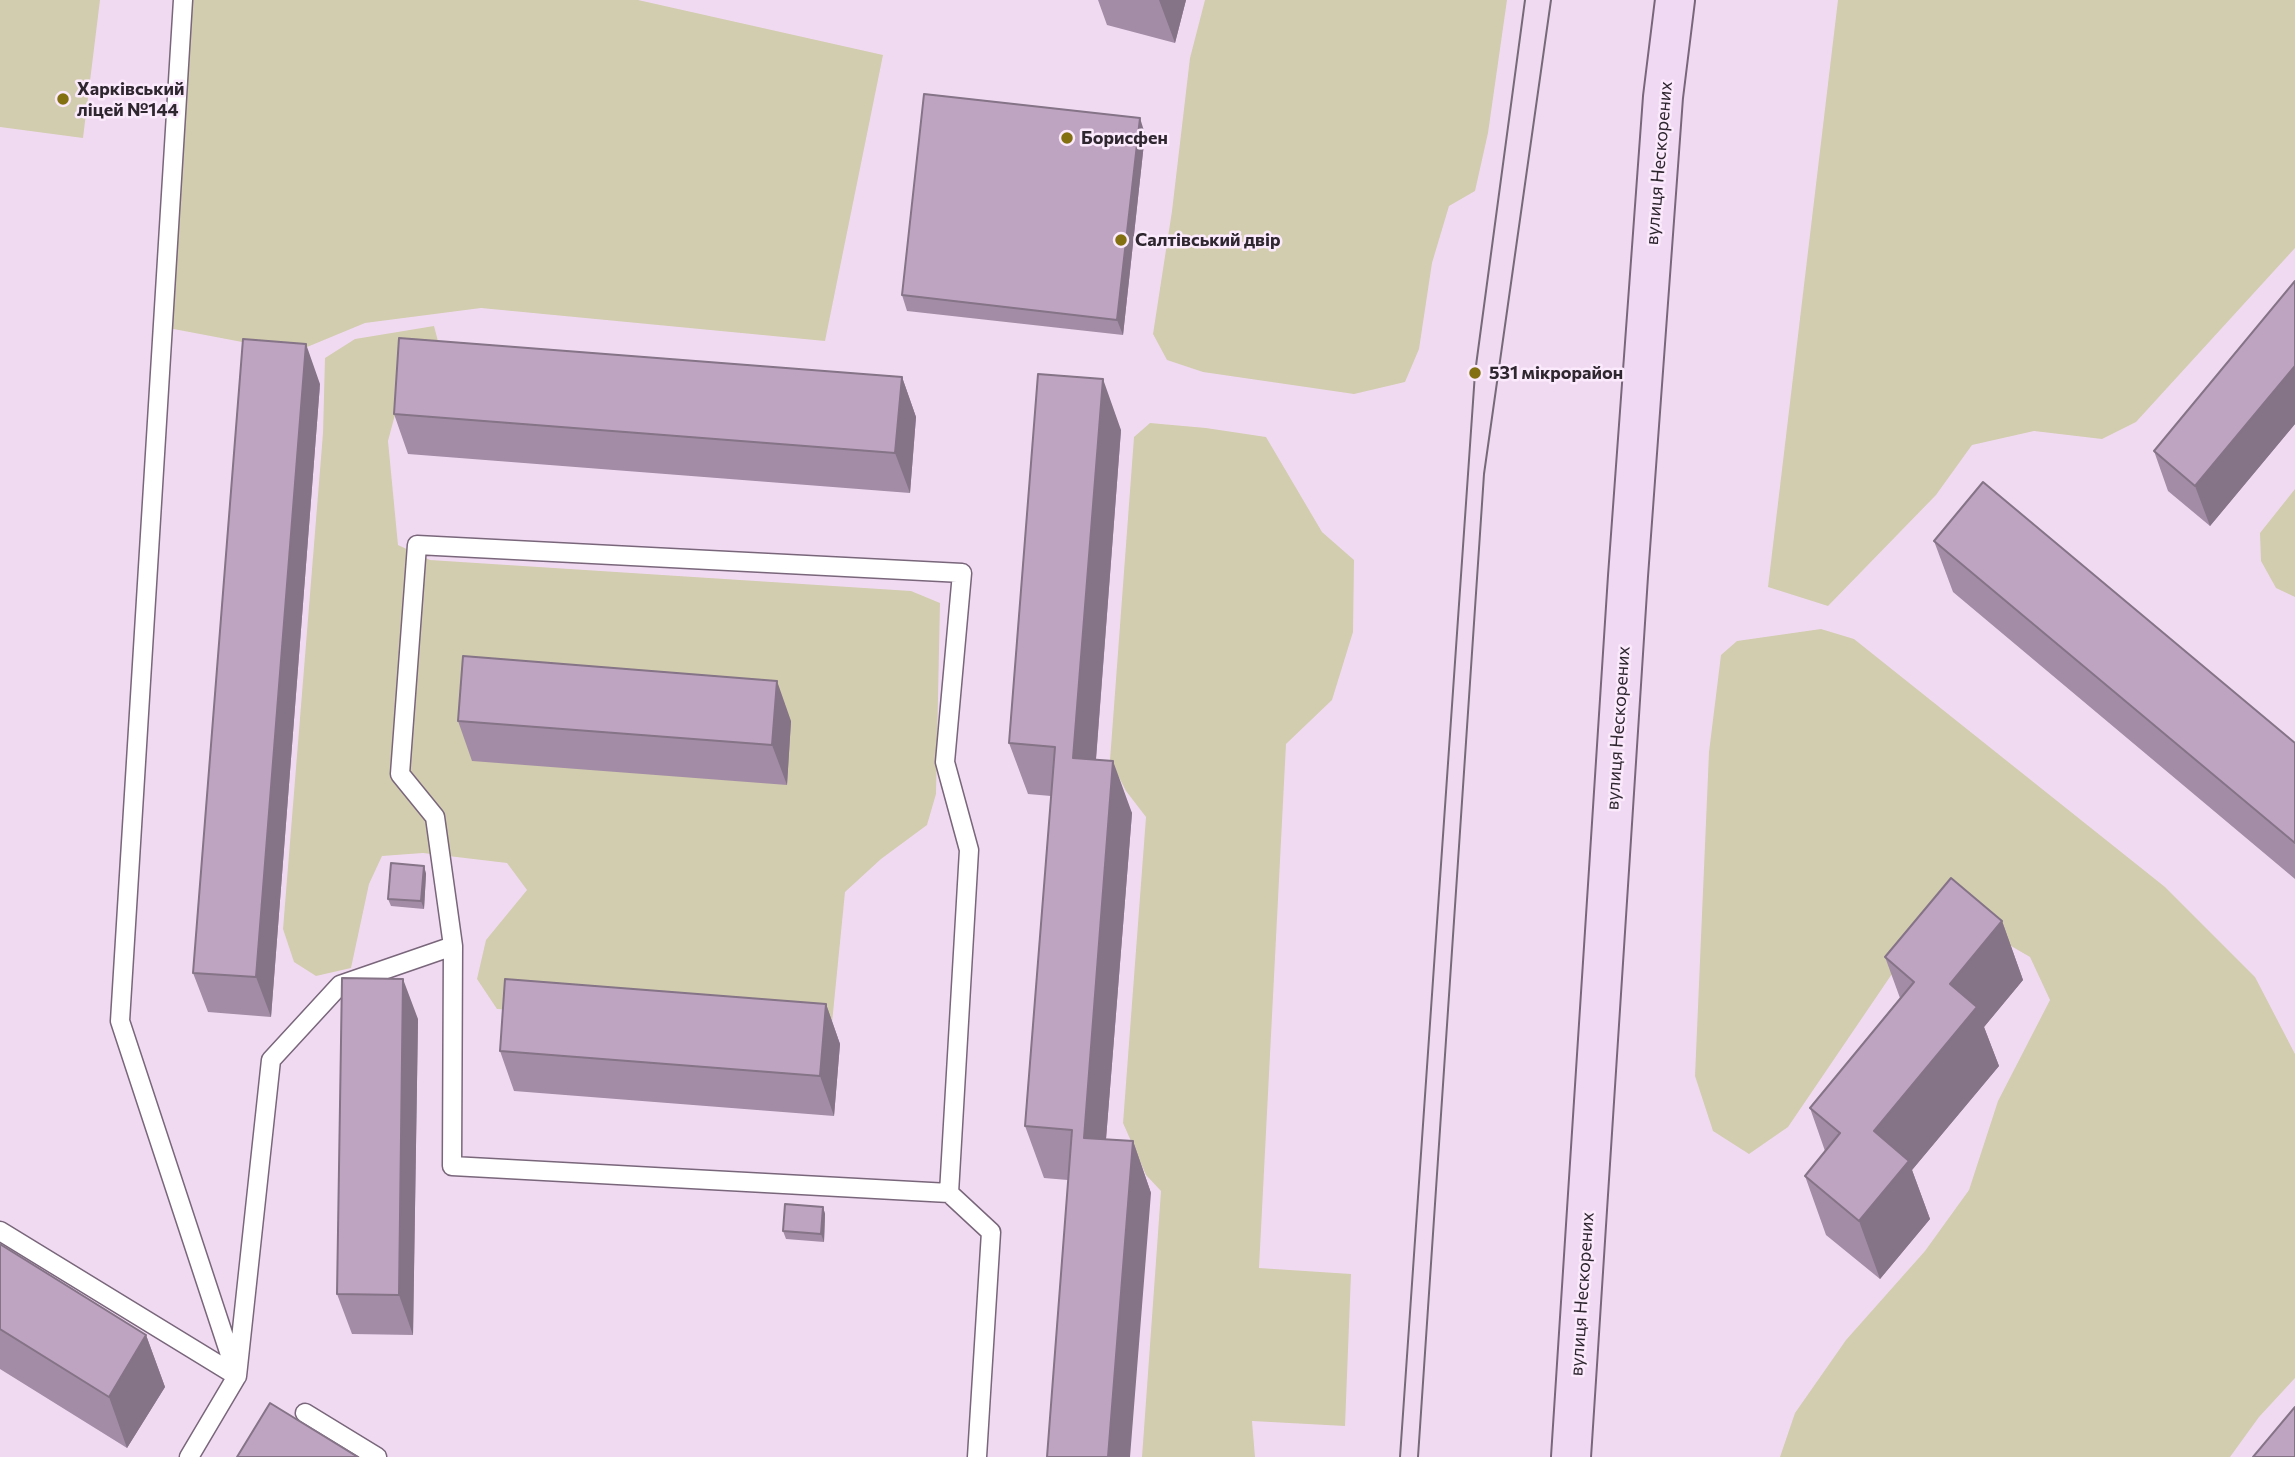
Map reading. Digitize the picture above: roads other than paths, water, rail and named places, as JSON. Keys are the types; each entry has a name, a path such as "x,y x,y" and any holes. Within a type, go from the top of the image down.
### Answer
{"main road":[{"name":"вулиця Нескорених","path":"1572,1457 1630,535 1663,97 1675,0"}],"lane":[{"path":"183,0 120,1021 237,1376"},
{"path":"949,1194 969,850 945,762 962,573 417,545 400,774 435,817 453,946 452,1166 949,1194 991,1232 977,1457"},
{"path":"189,1457 237,1376 271,1060 340,985 453,946"},
{"path":"0,1231 237,1376"},
{"path":"305,1413 377,1457"}],"tram line":[{"path":"1400,1457 1475,373 1525,0"},
{"path":"1418,1457 1484,474 1551,0"}],"place":[{"name":"Харківський ліцей №144","path":"63,99"},
{"name":"Борисфен","path":"1067,138"},
{"name":"Салтівський двір","path":"1121,240"},
{"name":"531 мікрорайон","path":"1475,373"}]}
